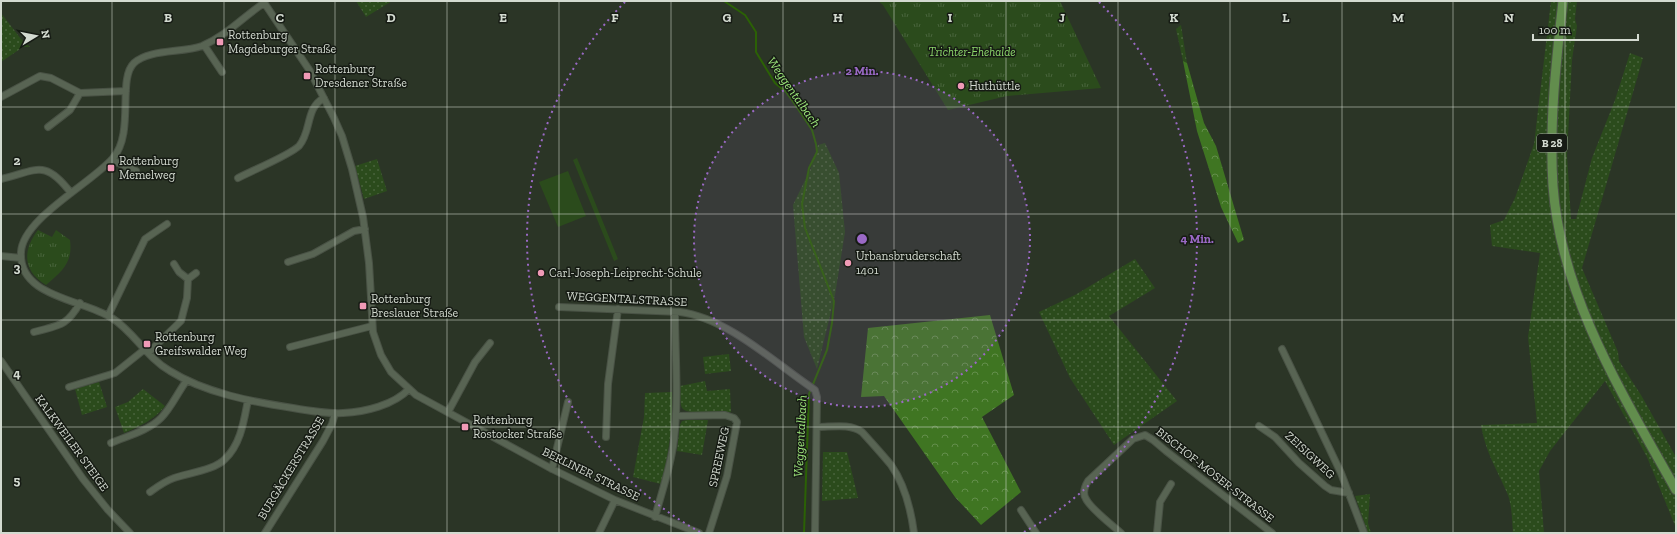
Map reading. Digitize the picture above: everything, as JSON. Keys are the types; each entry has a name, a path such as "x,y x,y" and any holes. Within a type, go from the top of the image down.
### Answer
{"main road":[{"name":"B 28","path":"1563,1 1554,103 1552,152 1554,187 1563,248 1573,284 1589,326 1616,382 1676,490"},
{"path":"1663,467 1676,496"}],"street":[{"path":"263,2 226,33 204,45 191,49 147,56 132,64 129,71 126,91 123,140 117,153 112,160 33,227 24,242 21,258 23,270 37,286 108,316 124,328 165,368 187,380 248,400 308,410 335,413 354,412 378,406 400,397 409,389"},
{"name":"BERLINER STRASSE","path":"263,2 310,71 338,128 352,169 365,229 369,263 372,326 378,348 388,368 409,389 552,469 615,500 655,516 684,530 699,533"},
{"path":"204,45 222,72"},
{"path":"1,97 40,76 51,78 80,93 126,91"},
{"path":"48,127 70,110 80,93"},
{"path":"238,178 298,147 306,132 313,108 324,98"},
{"path":"112,160 136,171"},
{"path":"1,179 44,169 55,175 72,193"},
{"path":"108,316 145,239 167,224"},
{"path":"288,262 313,254 354,231 365,229"},
{"path":"1,256 21,258"},
{"path":"174,264 179,272 188,279"},
{"path":"188,279 196,273"},
{"path":"69,387 115,373 146,351 181,321 187,298 188,279"},
{"path":"34,332 65,323 80,303"},
{"name":"WEGGENTALSTRASSE","path":"560,307 693,314 722,327 763,352 806,385 815,390 818,397 815,533"},
{"path":"606,437 608,384 618,309"},
{"path":"655,516 672,455 676,416 675,312"},
{"path":"290,347 372,326"},
{"path":"448,412 474,362 490,343"},
{"path":"1282,349 1349,493 1364,533"},
{"name":"KALKWEILER STEIGE","path":"1,361 83,479 108,510 130,533"},
{"path":"110,443 137,432 157,421 167,410 187,380"},
{"path":"150,492 167,480 213,466 225,459 232,450 241,433 248,400"},
{"path":"552,469 568,402"},
{"name":"BURGÄCKERSTRASSE","path":"265,533 325,437 332,424 335,413"},
{"name":"SPREEWEG","path":"676,416 725,415 734,418 737,422 727,476 709,533"},
{"name":"ZEISIGWEG","path":"1259,426 1275,437 1299,463 1325,486 1331,490 1349,493"},
{"path":"817,427 848,427 858,429 862,432 896,474 907,500 914,533"},
{"name":"BISCHOF-MOSER-STRASSE","path":"1121,533 1089,504 1084,495 1084,486 1088,480 1133,439 1145,435 1272,533"},
{"path":"1157,533 1160,502 1171,484"},
{"path":"599,533 615,500"},
{"path":"1021,510 1036,533"}],"green space":[{"path":"356,1 392,1 366,17"},
{"name":"Trichter-Ehehalde","path":"878,1 1060,1 1101,88 1007,96 948,110 883,5"},
{"path":"1551,1 1577,1 1575,19 1577,26 1572,60 1567,155 1571,219 1576,219 1592,158 1615,100 1630,53 1643,58 1582,268 1618,352 1619,361 1641,395 1676,457 1676,528 1647,457 1605,381 1550,451 1539,471 1544,533 1513,533 1512,514 1508,495 1489,453 1483,435 1481,425 1537,423 1528,337 1540,253 1492,246 1490,225 1504,220 1515,198 1534,144"},
{"path":"1,13 21,39 30,47 23,47 1,62"},
{"path":"1181,25 1187,63 1183,61 1176,29"},
{"path":"1183,61 1187,63 1204,123 1216,146 1244,240 1238,243 1221,207 1197,131"},
{"path":"825,143 839,173 845,232 835,295 817,369 804,337 793,205 811,168 818,145"},
{"path":"577,158 618,259 614,261 573,160"},
{"path":"377,159 387,191 364,199 355,166"},
{"path":"568,171 586,216 558,227 539,182"},
{"path":"38,230 52,237 56,230 70,240 70,255 68,261 61,271 46,285 33,273 27,260 29,245"},
{"path":"1135,259 1155,288 1109,316 1177,401 1114,445 1070,378 1039,312 1075,295"},
{"path":"990,315 1014,395 982,417 1021,492 981,525 955,497 884,396 861,397 868,328"},
{"path":"729,354 731,371 705,374 703,357"},
{"path":"705,381 707,391 730,389 731,412 697,413 690,412 682,408 680,386"},
{"path":"99,382 107,407 82,415 75,389"},
{"path":"143,389 165,406 151,419 124,433 115,407 128,402"},
{"path":"672,392 670,439 661,484 633,477 644,417 645,393"},
{"path":"708,420 702,455 677,451 680,425 682,421"},
{"path":"823,452 847,452 858,498 822,501"},
{"path":"1370,494 1368,523 1371,533 1368,533 1355,496"}],"waterway":[{"name":"Weggentalbach","path":"724,1 745,15 756,32 756,52 775,83 786,92 812,130 816,144 817,152 809,168 802,204 805,228 834,301 827,350 809,394 804,533"}],"place":[{"name":"Rottenburg Magdeburger Straße","path":"220,42"},
{"name":"Rottenburg Dresdener Straße","path":"307,76"},
{"name":"Huthüttle","path":"961,86"},
{"name":"Rottenburg Memelweg","path":"111,168"},
{"name":"Urbansbruderschaft 1401","path":"848,263"},
{"name":"Carl-Joseph-Leiprecht-Schule","path":"541,273"},
{"name":"Rottenburg Breslauer Straße","path":"363,306"},
{"name":"Rottenburg Greifswalder Weg","path":"147,344"},
{"name":"Rottenburg Rostocker Straße","path":"465,427"}]}
